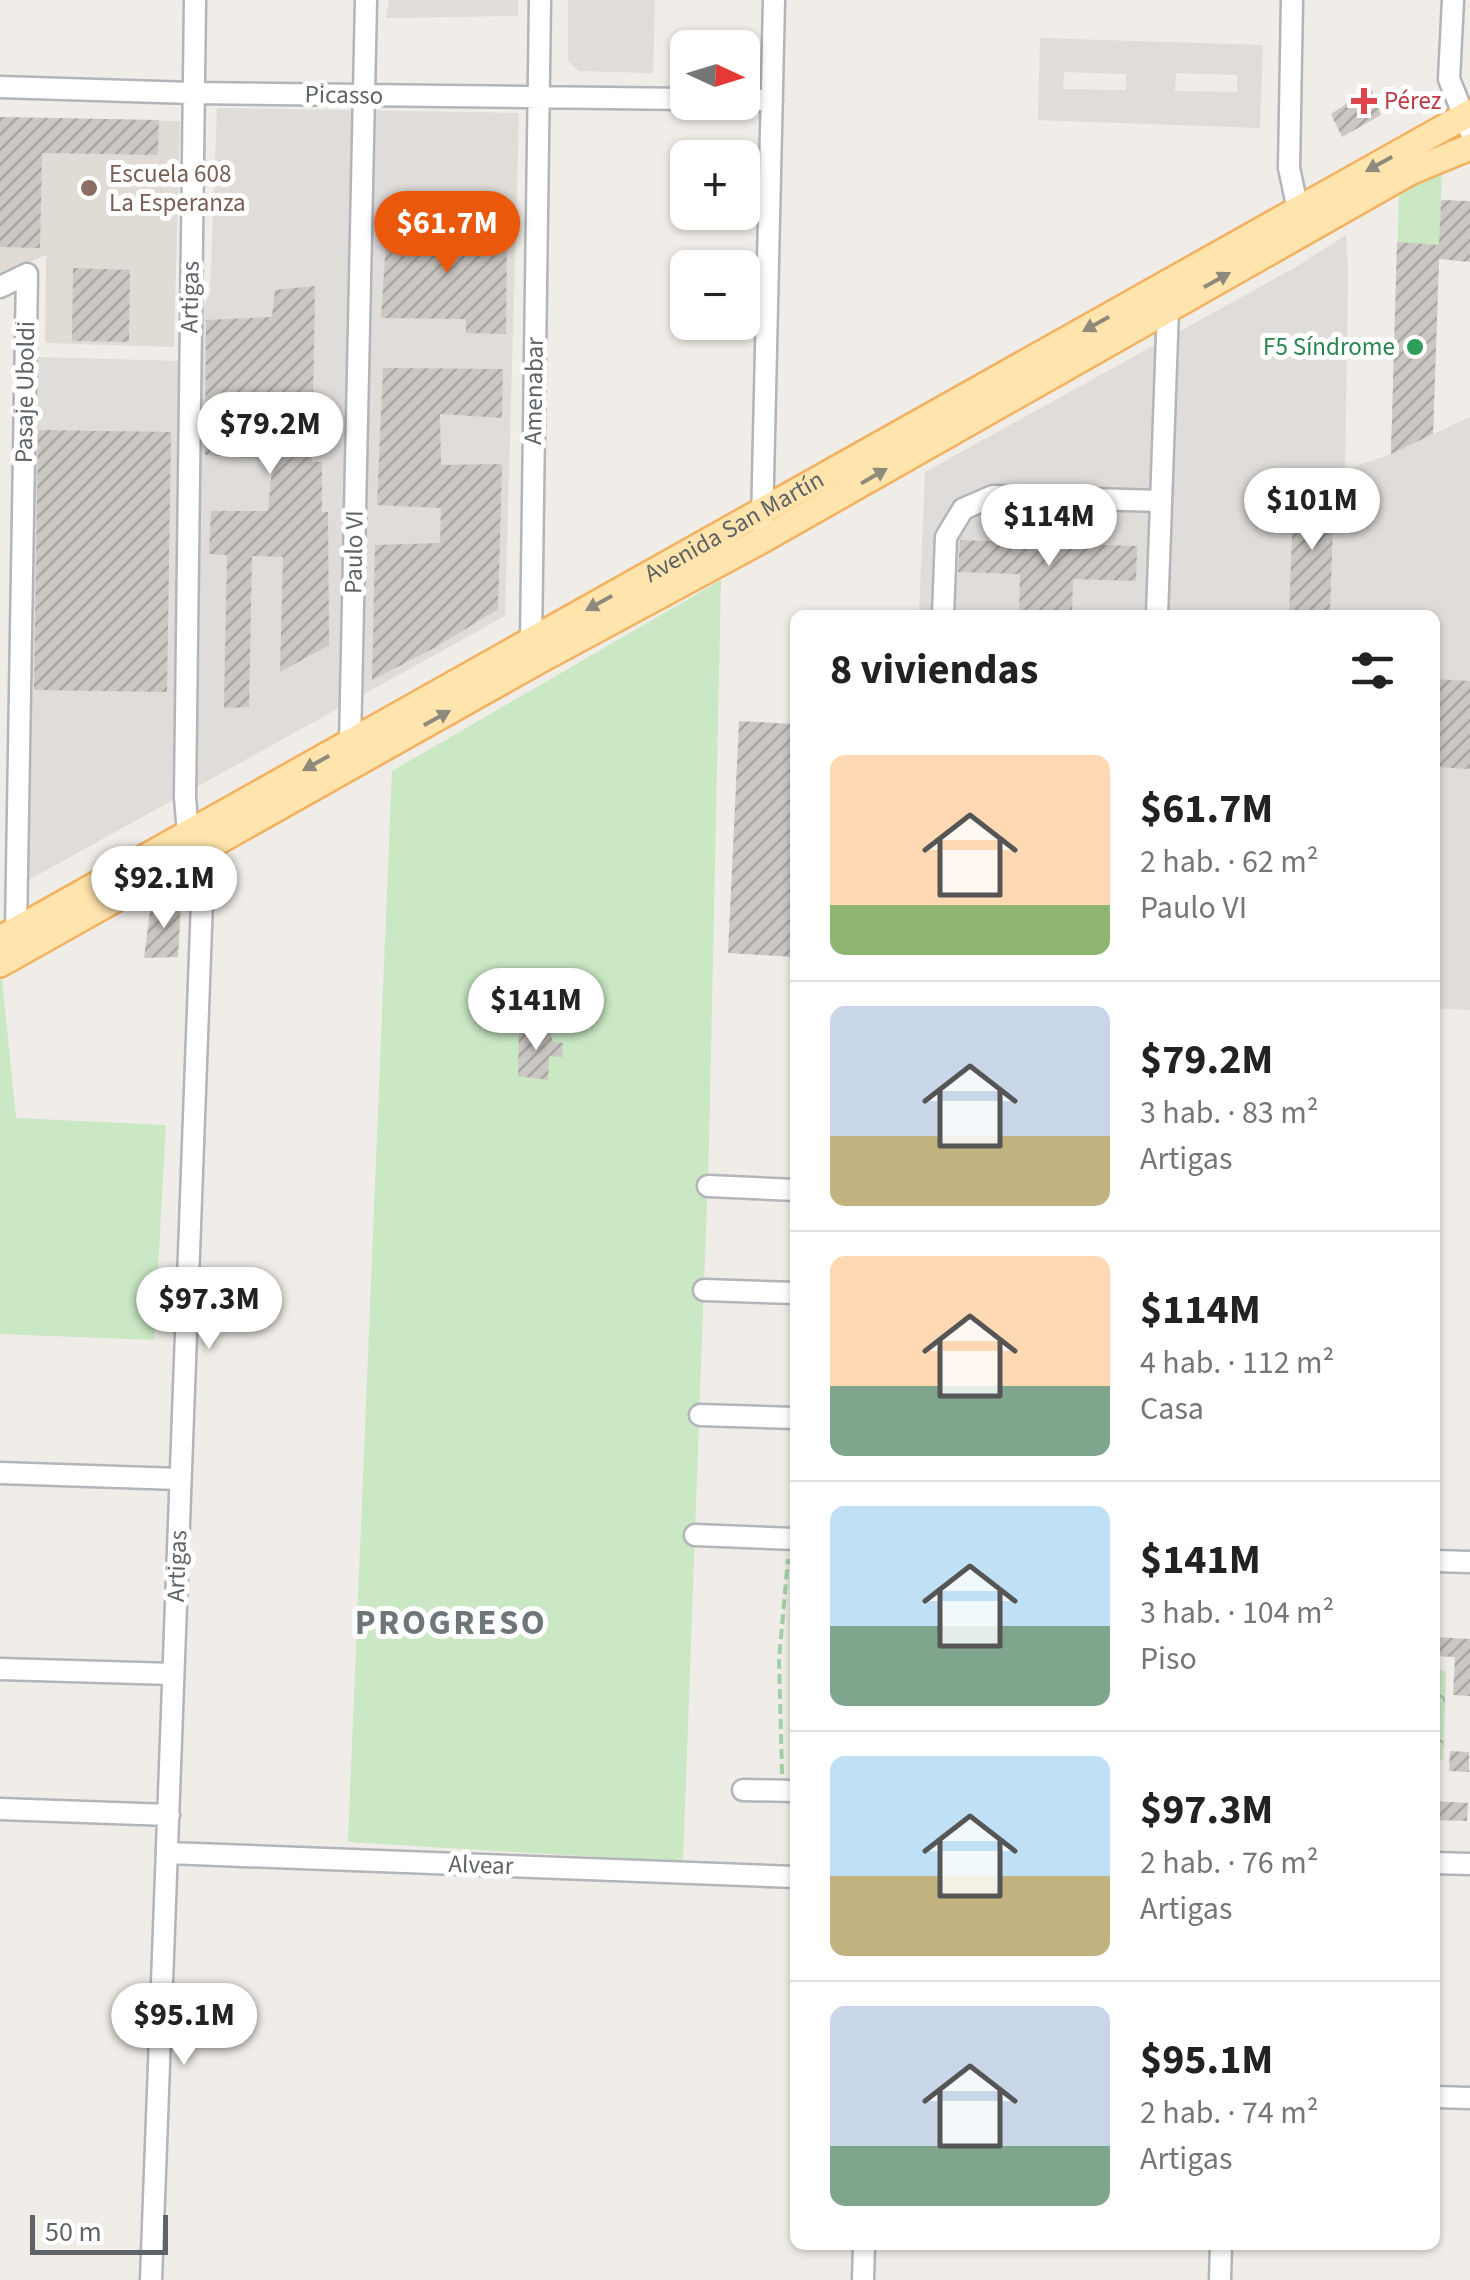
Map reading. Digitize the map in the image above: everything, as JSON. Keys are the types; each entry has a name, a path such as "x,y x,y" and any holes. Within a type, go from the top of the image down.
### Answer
{"main road":[{"name":"Avenida San Martín","path":"1164,298 1298,210 1468,120"},
{"name":"Avenida San Martín","path":"8,935 194,843 1164,298 1410,172 1470,147"},
{"name":"Avenida San Martín","path":"0,964 350,744 534,652"}],"street":[{"name":"Artigas","path":"151,2280 202,901 184,797 195,0"},
{"name":"Paulo VI","path":"350,744 366,0"},
{"name":"Amenabar","path":"534,652 540,0"},
{"path":"762,526 774,0"},
{"path":"1292,0 1289,168 1298,210"},
{"path":"1452,0 1450,80 1468,120"},
{"name":"Picasso","path":"0,87 670,99"},
{"path":"760,100 772,100"},
{"name":"Pasaje Uboldi","path":"0,287 26,274 8,935"},
{"path":"1157,610 1164,298"},
{"path":"943,610 946,537 963,510 992,496 1160,501"},
{"path":"708,1186 790,1190"},
{"path":"704,1290 790,1293"},
{"path":"700,1416 790,1418"},
{"path":"0,1472 179,1479"},
{"path":"695,1535 790,1539"},
{"path":"1440,1561 1470,1562"},
{"path":"0,1669 173,1674"},
{"path":"742,1790 789,1791"},
{"path":"0,1809 169,1815"},
{"name":"Alvear","path":"168,1853 790,1878"},
{"path":"1440,1863 1470,1864"},
{"path":"1440,2097 1470,2098"},
{"path":"863,2280 864,2250"},
{"path":"1220,2280 1221,2250"}],"path":[{"path":"789,1791 780,1659 790,1559"}],"shaded area":[{"path":"389,0 518,0 518,16 386,18"},
{"path":"568,0 655,0 653,73 579,71 568,61"},
{"path":"1040,38 1263,45 1260,128 1038,120","holes":["1064,72 1126,74 1126,90 1063,89","1176,73 1237,75 1237,92 1175,91"]},
{"path":"217,108 519,113 505,616 25,882 38,357 181,361 210,293"},
{"name":"Escuela 608 La Esperanza","path":"0,117 180,121 174,347 45,343 46,255 0,274"},
{"path":"1346,235 1345,470 1391,454 1470,417 1470,1010 1440,1008 1440,610 919,610 925,472 1296,267"}],"green space":[{"name":"F5 Síndrome","path":"1442,169 1433,434 1391,454 1399,196"},
{"path":"721,580 709,1146 683,1862 348,1842 392,771"},
{"path":"2,979 16,1118 166,1125 154,1340 0,1334"},
{"path":"1440,1670 1446,1671 1440,1760"}],"building":[{"name":"Pérez","path":"1371,88 1381,115 1342,137 1331,114"},
{"path":"0,117 159,120 158,155 42,153 40,248 0,247"},
{"name":"F5 Síndrome","path":"1441,200 1470,201 1470,262 1439,259 1433,434 1391,454 1397,242 1439,245"},
{"path":"387,226 507,228 506,334 466,333 466,319 381,318"},
{"path":"73,268 130,270 129,342 72,341"},
{"path":"315,286 312,462 322,462 322,512 328,512 329,645 280,672 283,557 252,556 249,707 224,708 227,555 209,554 211,511 268,511 273,459 205,455 206,320 272,317 275,290"},
{"path":"383,368 503,369 502,418 440,414 441,465 502,464 498,609 372,680 375,545 440,543 441,508 377,505"},
{"path":"38,430 171,432 167,692 34,690"},
{"path":"1294,489 1334,491 1330,610 1289,610"},
{"path":"960,540 1137,546 1136,581 1073,579 1072,610 1019,610 1020,574 958,572"},
{"path":"1440,679 1470,681 1470,769 1440,767"},
{"path":"739,721 790,724 790,957 728,953"},
{"path":"181,902 178,957 144,958 151,904"},
{"path":"519,1028 549,1030 553,1042 563,1043 562,1057 549,1056 548,1080 518,1076"},
{"path":"1440,1637 1470,1639 1470,1696 1453,1695 1455,1657 1440,1656"},
{"path":"1450,1751 1469,1752 1469,1772 1449,1771"},
{"path":"1440,1801 1468,1803 1467,1821 1440,1820"}],"place":[{"name":"Pérez","path":"1364,101"},
{"name":"Escuela 608 La Esperanza","path":"89,188"},
{"name":"F5 Síndrome","path":"1415,347"}],"district":[{"name":"PROGRESO","path":"451,1623"}]}
